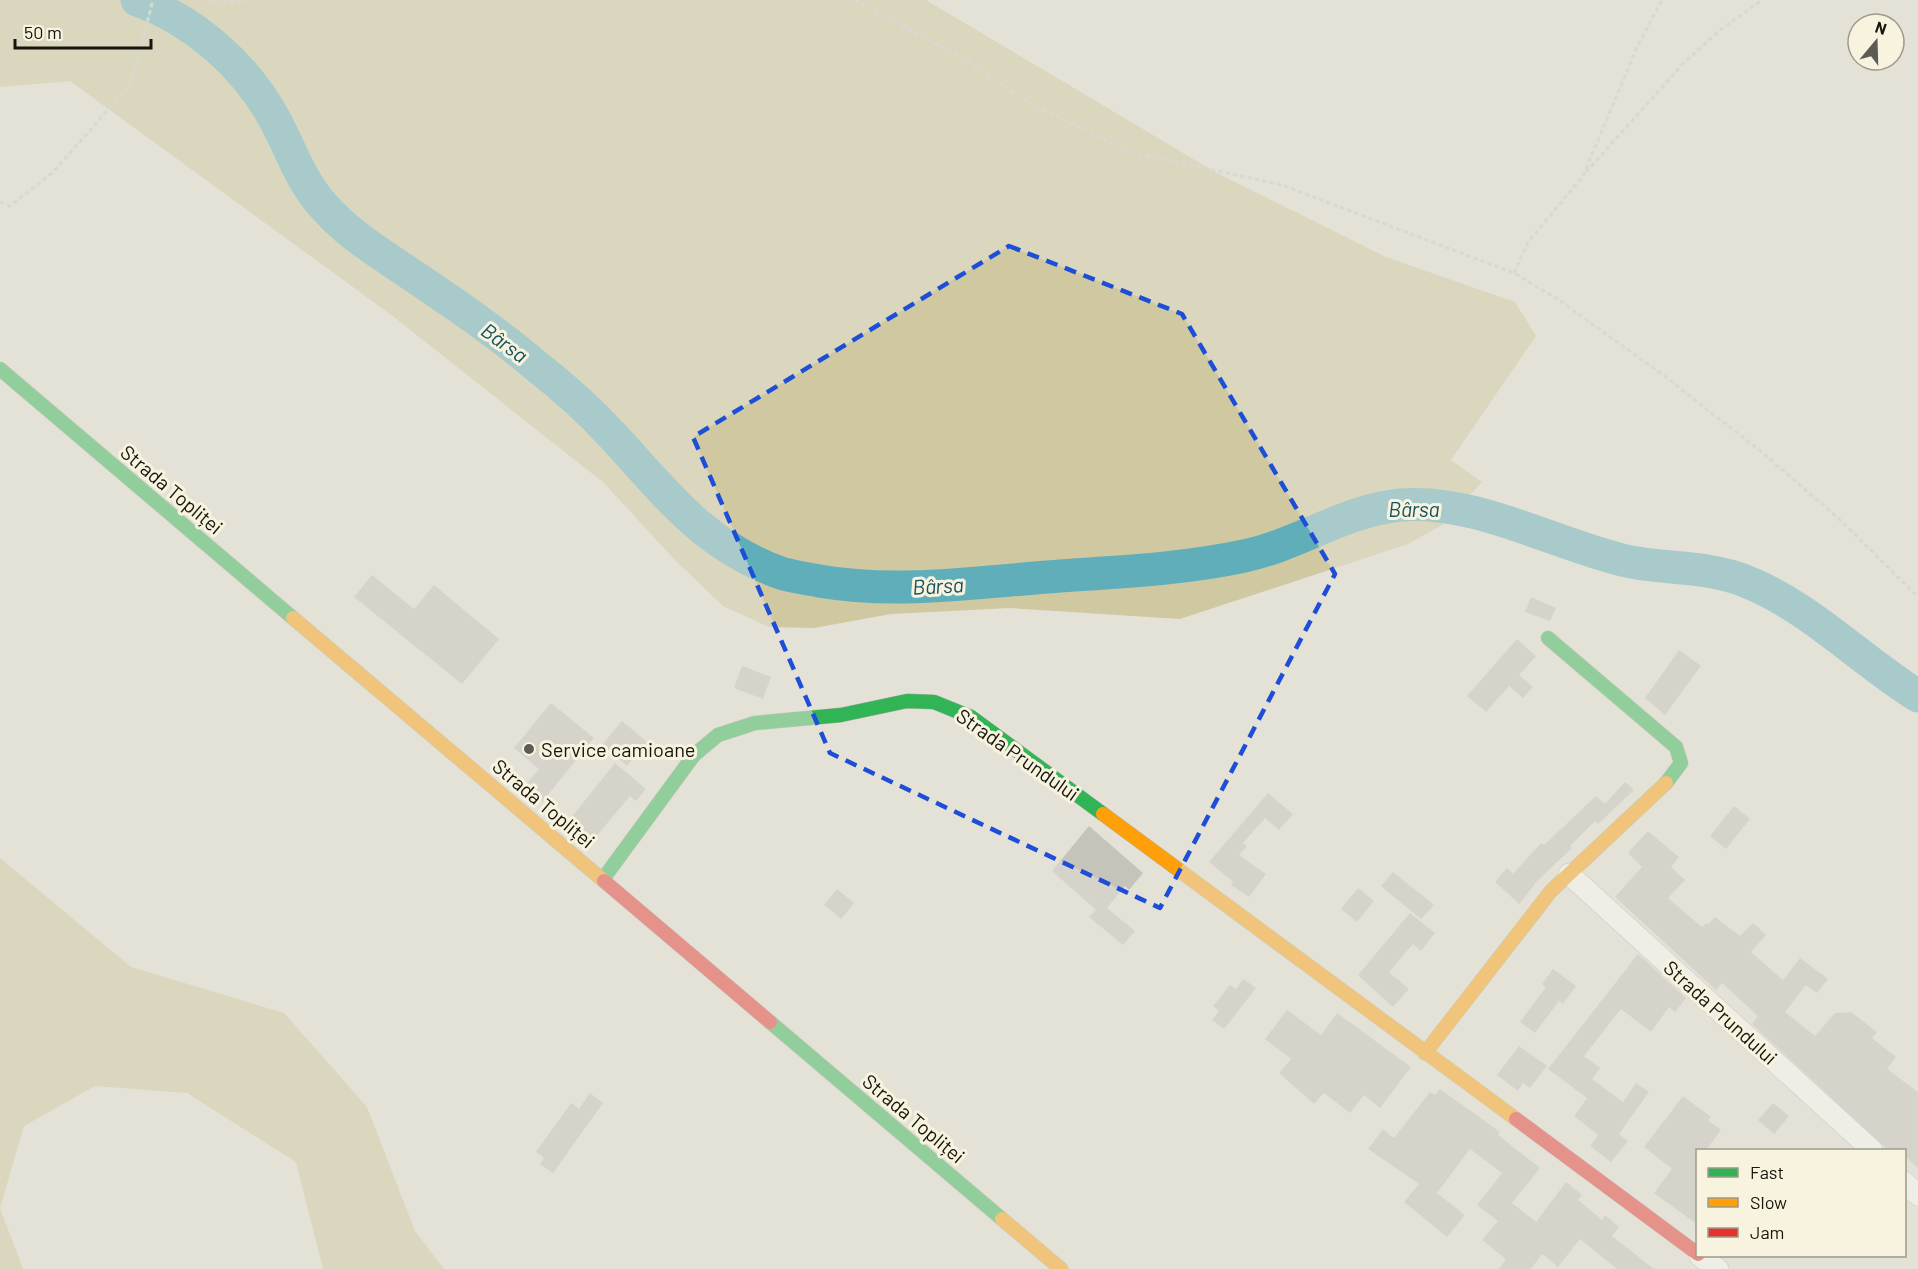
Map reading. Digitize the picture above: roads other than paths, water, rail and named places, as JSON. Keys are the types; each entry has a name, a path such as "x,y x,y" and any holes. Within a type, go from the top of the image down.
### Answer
{"street":[{"name":"Strada Topliței","path":"0,369 1061,1269"},
{"path":"1425,1053 1532,915 1569,874 1676,772 1681,763 1676,747 1548,638"},
{"name":"Strada Prundului","path":"603,879 694,755 706,743 725,731 766,721 838,716 904,702 926,701 949,706 971,717 1696,1253"},
{"name":"Strada Prundului","path":"1569,874 1871,1149"},
{"path":"1906,1183 1918,1196"},
{"name":"Strada Prundului","path":"1702,1257 1718,1269"}],"waterway":[{"name":"Bârsa","path":"137,0 179,20 199,33 234,64 263,100 314,194 351,233 489,329 555,381 594,416 668,496 706,531 727,547 778,572 847,585 904,587 1171,567 1220,561 1264,551 1341,520 1380,508 1429,505 1485,515 1622,560 1715,572 1745,581 1791,604 1918,696"}],"place":[{"name":"Service camioane","path":"529,749"}]}
